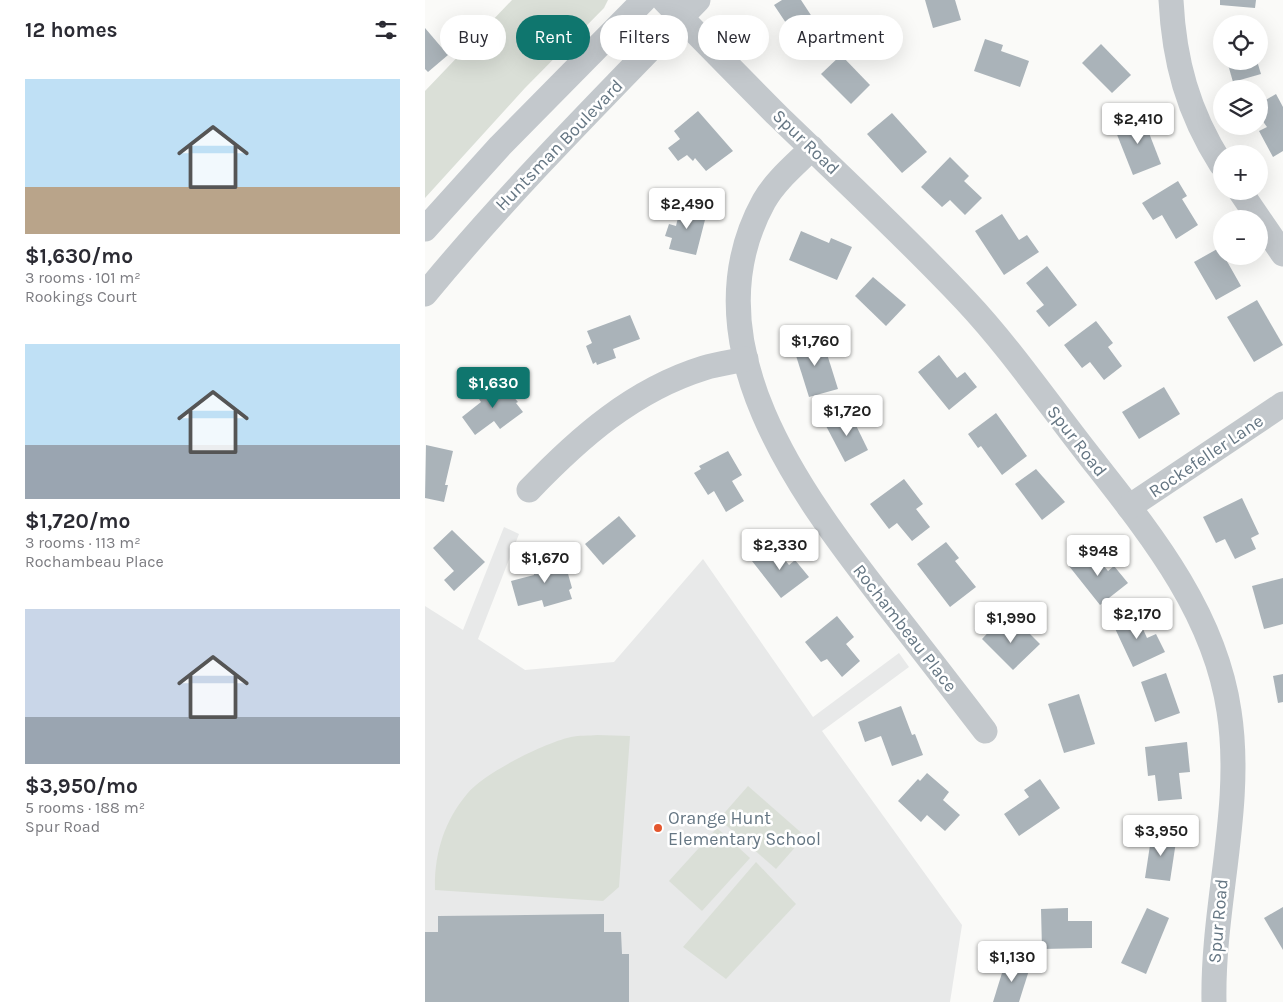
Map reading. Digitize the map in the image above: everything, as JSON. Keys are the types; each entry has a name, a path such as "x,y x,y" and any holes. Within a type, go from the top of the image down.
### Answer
{"street":[{"path":"425,229 501,146 644,0"},
{"name":"Spur Road","path":"664,0 678,15"},
{"name":"Huntsman Boulevard","path":"684,15 698,0"},
{"path":"1171,0 1176,58 1185,92 1201,130 1213,150"},
{"name":"Spur Road","path":"688,25 967,302 1129,508 1170,564 1198,611 1218,661 1229,709 1233,749 1233,786 1217,922 1214,1002"},
{"name":"Huntsman Boulevard","path":"425,294 477,231 523,181 640,60"},
{"name":"Rochambeau Place","path":"813,148 776,184 765,200 747,240 738,283 738,315 745,360 768,423 808,499 850,557 985,731"},
{"path":"1246,200 1283,254"},
{"path":"529,490 587,433 638,397 704,368 745,360"},
{"name":"Rockefeller Lane","path":"1129,508 1283,404"}],"shaded area":[{"path":"512,0 608,0 604,8 590,22 590,15 516,15 516,60 553,60 425,198 425,91 455,60 506,60 506,15 498,15"},
{"name":"Orange Hunt Elementary School","path":"504,527 519,534 478,639 525,670 614,662 703,559 813,717 899,653 909,667 822,731 962,925 950,1002 425,1002 425,606 463,630"},
{"path":"597,735 630,736 619,887 603,901 435,890 436,864 442,839 452,815 475,786 500,768 546,745 571,737"},
{"path":"748,786 805,836 776,869 719,819"},
{"path":"717,828 750,858 702,911 669,881"},
{"path":"756,862 796,904 726,979 683,947"}],"building":[{"path":"782,0 801,0 811,15 781,15 774,5"},
{"path":"925,0 955,0 961,20 933,28"},
{"path":"1220,0 1256,0 1255,8 1220,5"},
{"path":"425,28 440,46 440,60 442,60 428,72 425,69"},
{"path":"985,39 1003,45 1001,51 1029,61 1020,87 974,71"},
{"path":"1101,44 1131,75 1112,93 1082,63"},
{"path":"836,60 846,60 870,85 851,104 821,74"},
{"path":"1230,70 1260,70 1261,74 1240,80 1232,80"},
{"path":"1276,94 1283,107 1283,151 1273,157 1261,135 1268,135 1268,99"},
{"path":"698,111 733,151 706,171 695,158 693,161 687,155 678,161 668,148 680,139 674,131"},
{"path":"892,113 927,152 902,173 867,134"},
{"path":"1142,115 1161,164 1133,175 1114,127"},
{"path":"950,157 969,176 964,181 982,198 965,215 950,200 942,207 921,187"},
{"path":"1178,181 1187,196 1182,199 1198,225 1176,239 1162,215 1153,220 1142,203"},
{"path":"681,205 707,212 696,255 669,249 672,238 665,236 669,224 676,226"},
{"path":"1002,214 1019,240 1027,235 1039,252 1004,275 975,231"},
{"path":"801,231 829,243 831,238 852,247 837,280 789,260"},
{"path":"1213,251 1213,265 1229,265 1241,286 1216,300 1194,262"},
{"path":"1047,266 1077,305 1049,327 1036,311 1044,305 1026,283"},
{"path":"873,277 906,305 886,326 855,296"},
{"path":"1257,300 1283,345 1254,362 1227,317"},
{"path":"630,315 640,339 613,349 616,358 597,365 596,362 593,364 586,346 592,343 587,331"},
{"path":"1096,321 1113,343 1108,347 1122,366 1104,380 1090,362 1082,368 1064,345"},
{"path":"822,338 838,389 809,397 793,346"},
{"path":"939,355 957,378 965,372 977,387 949,410 918,372"},
{"path":"499,380 518,402 516,403 523,412 500,429 494,421 475,435 462,417 481,402 477,396"},
{"path":"1164,387 1180,414 1139,439 1122,412"},
{"path":"849,411 868,450 845,462 825,424"},
{"path":"996,413 1027,456 1002,475 981,446 978,448 968,434"},
{"path":"426,445 453,451 445,485 448,485 444,502 425,498"},
{"path":"728,451 742,475 732,481 744,501 726,512 714,491 708,495 694,473 701,469 699,466"},
{"path":"1036,469 1065,502 1042,520 1015,484"},
{"path":"904,479 923,504 916,509 930,527 912,541 897,523 889,529 870,504"},
{"path":"1242,498 1259,534 1251,538 1256,549 1235,559 1225,539 1216,543 1203,517"},
{"path":"619,516 636,536 603,565 585,544"},
{"path":"452,530 485,562 454,591 444,580 454,571 433,548"},
{"path":"946,542 959,558 955,561 976,587 950,607 917,564"},
{"path":"773,545 789,565 795,560 809,577 781,598 752,561"},
{"path":"1090,549 1108,571 1114,566 1128,583 1100,605 1069,566"},
{"path":"563,556 572,588 569,590 572,599 544,607 542,600 518,606 511,581 534,575 532,564"},
{"path":"1283,578 1283,624 1264,629 1252,586"},
{"path":"1135,611 1147,638 1156,634 1165,652 1133,667 1112,622"},
{"path":"837,616 854,637 846,644 860,661 842,677 827,659 821,662 805,642"},
{"path":"1000,620 1015,635 1023,627 1040,644 1013,670 982,639"},
{"path":"1166,673 1180,713 1155,722 1141,682"},
{"path":"1283,674 1283,702 1278,703 1273,676"},
{"path":"1079,694 1095,744 1064,753 1048,704"},
{"path":"901,706 912,735 915,734 923,755 892,766 881,736 865,742 858,722"},
{"path":"1187,742 1190,772 1179,773 1182,799 1158,801 1155,775 1148,776 1145,747"},
{"path":"927,773 949,792 943,800 960,815 945,831 927,815 921,822 898,801 918,779 920,781"},
{"path":"1040,779 1060,808 1019,836 1004,814 1029,797 1024,790"},
{"path":"1152,832 1177,835 1170,881 1145,878"},
{"path":"1283,907 1283,950 1264,918"},
{"path":"1068,908 1068,921 1092,921 1092,948 1042,949 1041,909"},
{"path":"1147,908 1169,918 1146,974 1121,963"},
{"path":"604,914 604,932 621,932 622,954 629,954 629,1002 425,1002 425,932 438,932 438,916"},
{"path":"1006,960 1030,967 1019,1002 993,1002"}],"place":[{"name":"Orange Hunt Elementary School","path":"658,828"}]}
